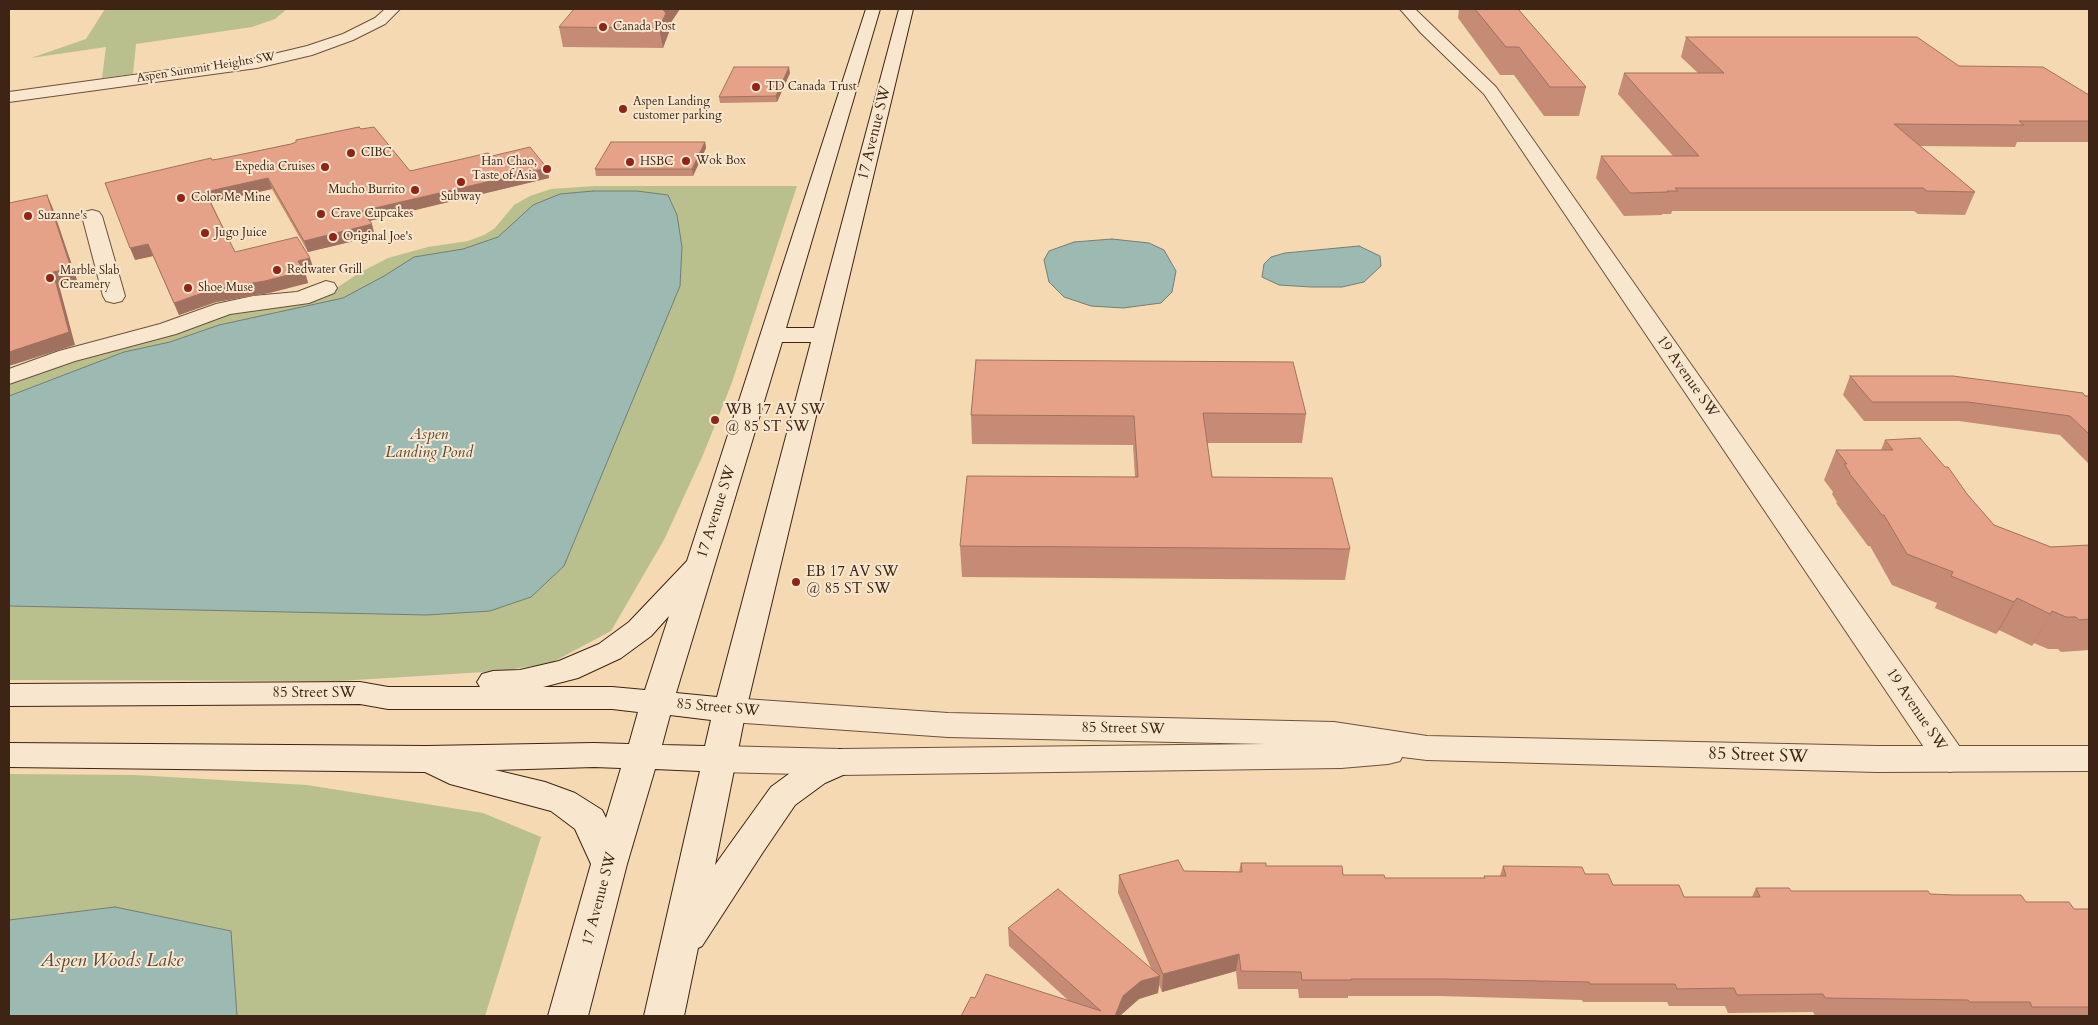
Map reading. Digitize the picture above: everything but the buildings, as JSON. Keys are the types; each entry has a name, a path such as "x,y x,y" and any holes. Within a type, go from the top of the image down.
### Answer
{"main road":[{"name":"Aspen Summit Heights SW","path":"9,97 256,62 312,50 348,37 380,21 393,9"},
{"name":"17 Avenue SW","path":"664,1016 730,710 824,335 844,172 873,9"},
{"name":"17 Avenue SW","path":"568,1016 609,864 657,702 773,335 844,172 906,9"},
{"name":"19 Avenue SW","path":"1407,9 1426,30 1490,91 1950,759"},
{"path":"92,216 114,296"},
{"path":"9,377 67,356 168,329 224,310 253,303 301,298 326,288"},
{"path":"773,335 824,335"},
{"path":"360,693 432,684 520,681 567,670 610,651 640,629 701,564"},
{"name":"85 Street SW","path":"9,695 360,693 388,698 612,698 730,710 948,725 1334,734 1427,748"},
{"name":"85 Street SW","path":"9,755 427,759 594,755 840,762 1341,756 1427,748 1877,759 2089,759"},
{"path":"427,759 462,774 545,795 563,802 589,820 609,864"},
{"path":"678,949 783,796 813,774 840,762"}],"green space":[{"path":"105,9 287,9 275,19 252,27 136,44 133,74 102,78 106,47 31,58 86,39"},
{"name":"Aspen Landing Pond","path":"595,186 797,186 731,385 703,455 665,538 611,631 551,663 501,671 339,681 9,680 9,382 202,320 335,289 359,273 388,258 428,247 468,241 484,235 495,228 514,205 530,196 551,189"},
{"path":"9,774 135,775 307,785 483,813 541,837 485,1016 9,1016"}],"water":[{"name":"Aspen Landing Pond","path":"593,191 637,191 668,195 677,215 682,247 680,286 564,566 531,597 490,611 427,615 9,606 9,396 124,352 170,342 219,325 343,298 414,257 463,249 498,237 533,205 560,194"},
{"path":"1112,239 1149,243 1164,250 1176,271 1172,292 1161,303 1123,308 1091,306 1064,297 1049,282 1044,260 1049,251 1074,242"},
{"path":"1359,246 1380,256 1381,266 1364,282 1342,287 1311,287 1279,285 1262,277 1264,264 1271,257 1285,253"},
{"name":"Aspen Woods Lake","path":"115,907 231,931 237,1016 9,1016 9,920"}],"place":[{"name":"Canada Post","path":"603,27"},
{"name":"TD Canada Trust","path":"756,87"},
{"name":"Aspen Landing customer parking","path":"623,109"},
{"name":"CIBC","path":"351,153"},
{"name":"Wok Box","path":"686,161"},
{"name":"HSBC","path":"630,162"},
{"name":"Expedia Cruises","path":"325,167"},
{"name":"Han Chao, Taste of Asia","path":"547,169"},
{"name":"Subway","path":"461,182"},
{"name":"Mucho Burrito","path":"415,190"},
{"name":"Color Me Mine","path":"181,198"},
{"name":"Crave Cupcakes","path":"321,214"},
{"name":"Suzanne's","path":"28,216"},
{"name":"Jugo Juice","path":"205,233"},
{"name":"Original Joe's","path":"333,237"},
{"name":"Redwater Grill","path":"277,270"},
{"name":"Marble Slab Creamery","path":"50,278"},
{"name":"Shoe Muse","path":"188,288"},
{"name":"WB 17 AV SW @ 85 ST SW","path":"715,420"},
{"name":"EB 17 AV SW @ 85 ST SW","path":"796,582"}]}
